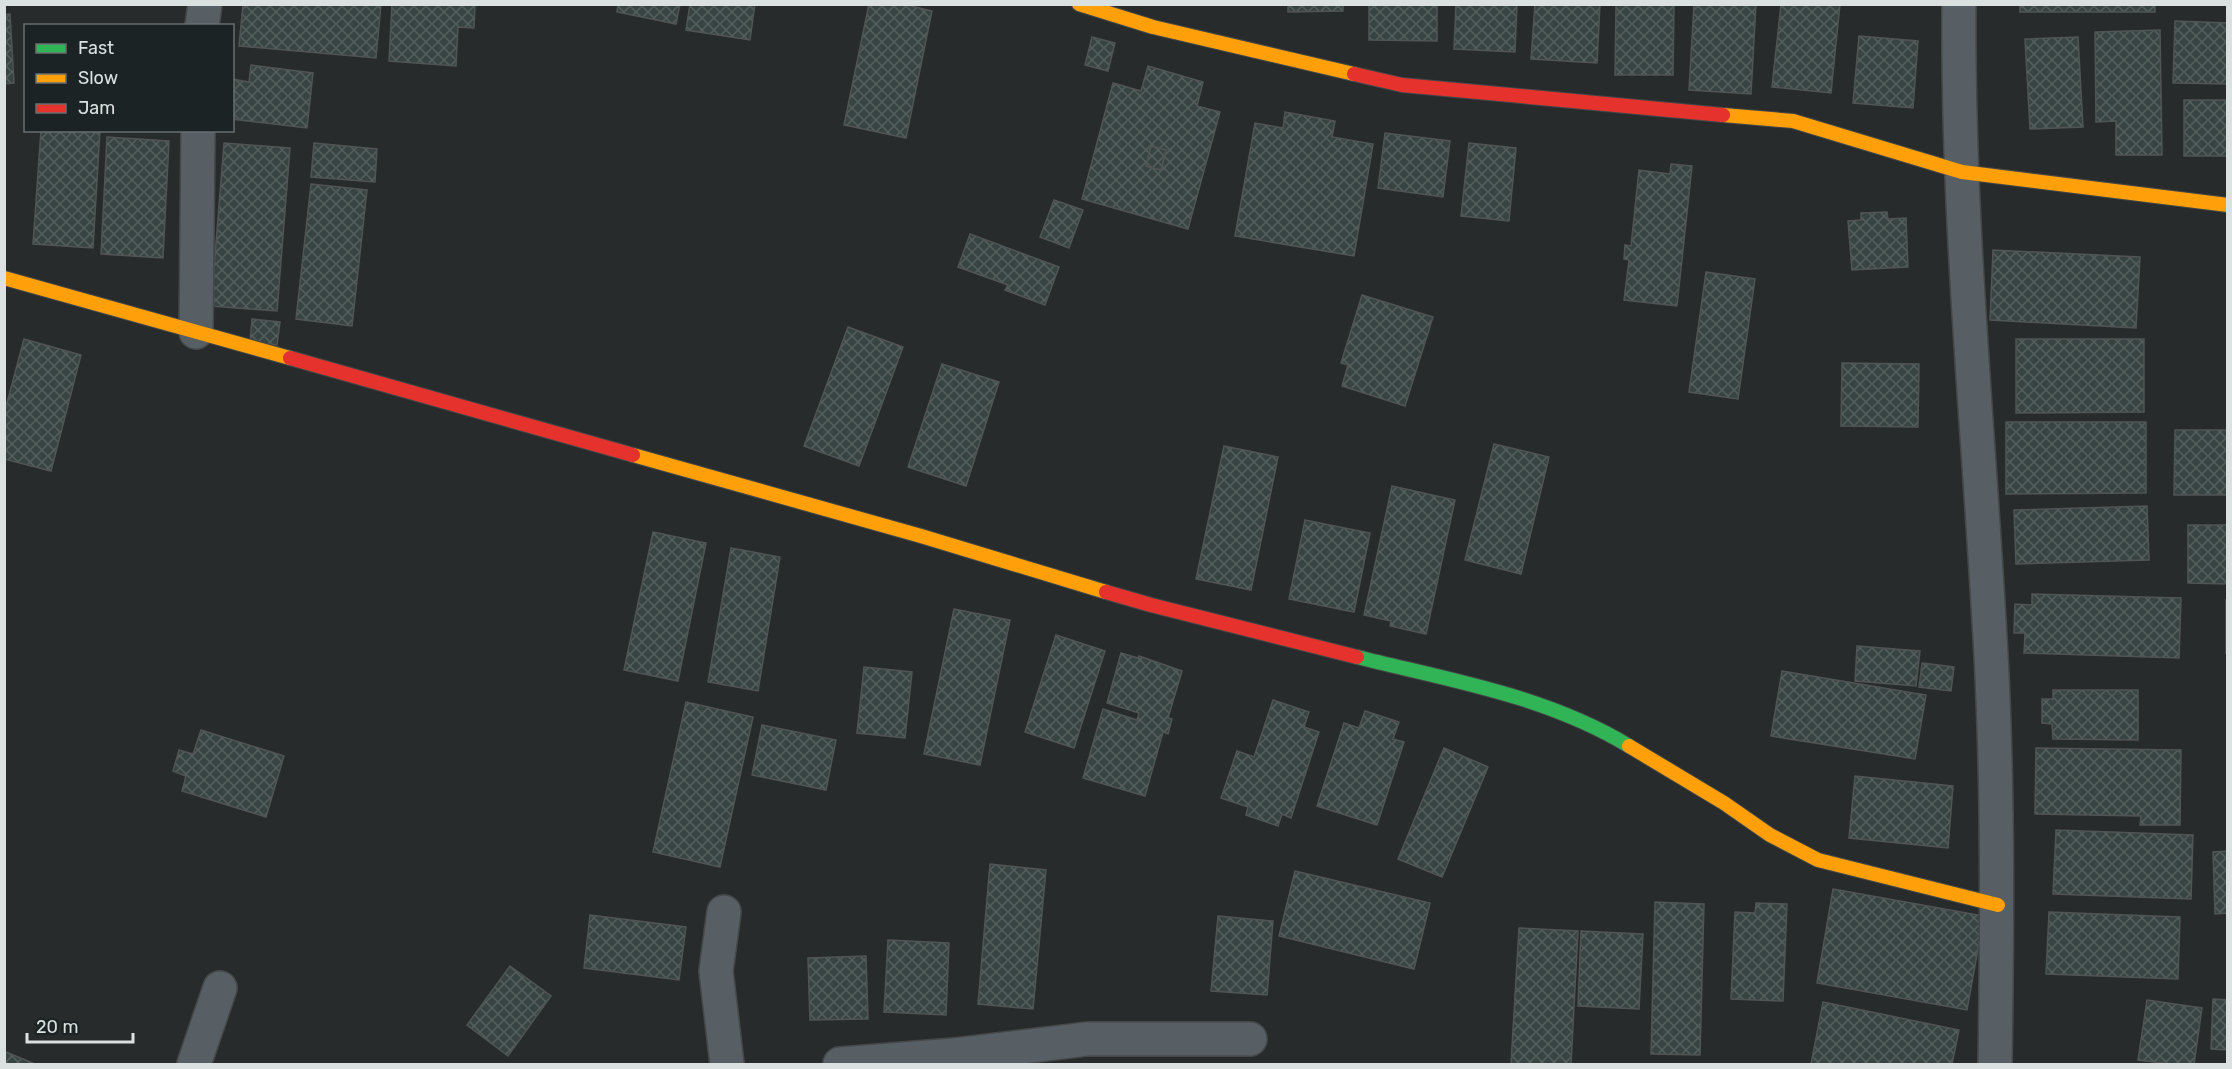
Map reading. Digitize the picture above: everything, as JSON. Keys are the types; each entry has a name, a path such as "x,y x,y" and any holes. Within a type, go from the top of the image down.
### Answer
{"street":[{"path":"202,24 205,4"},
{"path":"1079,4 1153,27 1401,85 1793,121 1962,172 2228,205"},
{"path":"1959,4 1962,172 1992,677 1998,905 1995,1065"},
{"path":"196,332 198,132"},
{"path":"4,278 921,536 1150,605 1542,704 1607,732 1724,803 1770,835 1818,860 1998,905"},
{"path":"724,912 716,971 727,1065"},
{"path":"194,1065 220,988"},
{"path":"840,1065 1087,1040 1250,1039"}],"building":[{"path":"243,4 381,4 376,58 239,46"},
{"path":"392,4 475,4 474,28 458,27 456,66 389,61"},
{"path":"618,4 680,4 676,24 617,12"},
{"path":"690,4 755,4 750,40 686,30"},
{"path":"869,4 903,4 932,11 906,138 844,125"},
{"path":"1288,4 1343,4 1343,11 1288,12"},
{"path":"1369,4 1437,4 1437,41 1369,40"},
{"path":"1456,4 1517,4 1515,52 1454,49"},
{"path":"1535,4 1600,4 1597,63 1531,59"},
{"path":"1616,4 1674,4 1673,75 1615,75"},
{"path":"1694,4 1756,4 1751,94 1689,90"},
{"path":"1781,4 1840,4 1831,93 1772,87"},
{"path":"2020,4 2155,4 2155,12 2020,12"},
{"path":"10,14 14,83 4,84 4,15"},
{"path":"2175,21 2228,23 2228,84 2173,83"},
{"path":"2160,30 2162,155 2116,155 2116,121 2096,122 2095,32"},
{"path":"1859,36 1918,41 1913,108 1853,103"},
{"path":"1092,37 1115,43 1108,71 1085,65"},
{"path":"2078,37 2083,127 2030,129 2025,39"},
{"path":"251,65 313,73 307,128 234,119 234,79 249,82"},
{"path":"1148,66 1203,82 1197,106 1220,112 1188,229 1082,199 1113,83 1141,91","holes":["1151,146 1166,150 1161,170 1146,166"]},
{"path":"2184,100 2228,100 2228,156 2184,156"},
{"path":"1285,112 1335,121 1332,137 1373,144 1354,256 1235,236 1255,123 1283,128"},
{"path":"41,132 100,132 93,248 33,244"},
{"path":"1385,133 1450,141 1443,197 1378,188"},
{"path":"107,137 169,141 163,258 101,254"},
{"path":"224,143 290,148 277,311 211,306"},
{"path":"314,143 377,149 375,182 311,177"},
{"path":"1469,143 1516,148 1509,221 1461,216"},
{"path":"1151,146 1166,150 1161,170 1146,166"},
{"path":"1671,164 1692,166 1677,306 1624,300 1629,260 1624,259 1625,245 1631,246 1639,170 1670,174"},
{"path":"311,184 367,190 352,326 296,319"},
{"path":"1054,200 1083,210 1069,248 1040,237"},
{"path":"1887,212 1888,219 1906,218 1908,267 1852,270 1848,221 1861,220 1861,213"},
{"path":"970,234 1059,267 1045,305 1005,290 1008,285 958,267"},
{"path":"1993,250 2140,257 2136,328 1990,320"},
{"path":"1706,272 1755,279 1738,399 1689,392"},
{"path":"1362,295 1433,317 1405,406 1342,386 1348,365 1341,363"},
{"path":"252,319 280,322 277,345 250,342"},
{"path":"848,327 903,347 859,466 804,446"},
{"path":"24,339 81,355 51,471 4,459 4,414"},
{"path":"2016,339 2144,339 2144,412 2016,413"},
{"path":"1842,363 1919,364 1918,427 1841,426"},
{"path":"942,364 999,382 966,486 908,467"},
{"path":"2006,422 2146,422 2146,493 2006,494"},
{"path":"2175,430 2228,430 2228,495 2174,495"},
{"path":"1494,444 1549,457 1521,574 1465,560"},
{"path":"1224,446 1278,457 1251,590 1196,579"},
{"path":"1392,486 1455,500 1426,634 1390,626 1391,621 1364,615"},
{"path":"2147,506 2149,560 2016,564 2014,510"},
{"path":"1305,520 1370,533 1354,612 1289,599"},
{"path":"2188,525 2228,525 2228,584 2188,583"},
{"path":"653,532 706,543 678,681 624,670"},
{"path":"731,548 780,557 758,691 708,682"},
{"path":"2032,594 2181,598 2179,658 2024,653 2025,633 2014,633 2015,604 2032,605"},
{"path":"2226,600 2228,600 2226,654"},
{"path":"954,609 1010,620 980,765 924,754"},
{"path":"1056,635 1105,651 1074,748 1025,732"},
{"path":"1857,646 1920,651 1916,686 1855,681"},
{"path":"1121,653 1138,658 1139,656 1182,671 1168,718 1172,719 1168,734 1163,732 1145,796 1083,778 1103,709 1137,720 1139,713 1107,703"},
{"path":"1922,663 1954,667 1951,691 1919,687"},
{"path":"864,667 912,672 905,738 857,733"},
{"path":"1782,671 1926,695 1915,759 1771,736"},
{"path":"2053,690 2138,690 2138,740 2053,739 2052,724 2042,723 2042,699 2053,699"},
{"path":"1273,700 1309,712 1304,727 1319,732 1291,818 1282,814 1278,826 1246,815 1248,807 1221,798 1237,751 1254,757"},
{"path":"686,702 753,717 720,867 653,852"},
{"path":"1365,711 1399,722 1393,739 1404,742 1377,825 1317,806 1344,723 1359,728"},
{"path":"762,725 836,740 826,790 752,775"},
{"path":"201,730 284,756 266,817 182,791 186,776 173,771 179,750 193,754"},
{"path":"1444,748 1488,767 1442,877 1398,859"},
{"path":"2036,748 2181,750 2180,825 2140,825 2141,816 2035,814"},
{"path":"1855,776 1953,786 1948,848 1849,838"},
{"path":"2056,830 2193,835 2191,899 2053,894"},
{"path":"2228,851 2228,913 2215,914 2213,852"},
{"path":"990,864 1046,870 1033,1009 978,1004"},
{"path":"1295,871 1430,903 1414,969 1279,936"},
{"path":"1833,889 1984,916 1967,1010 1817,983"},
{"path":"1655,902 1704,904 1700,1055 1651,1054"},
{"path":"1756,903 1787,904 1783,1001 1731,999 1735,912 1755,913"},
{"path":"2049,912 2180,917 2178,979 2046,974"},
{"path":"590,915 686,927 679,980 584,968"},
{"path":"1218,916 1273,921 1267,995 1211,991"},
{"path":"1519,928 1578,931 1571,1064 1511,1064"},
{"path":"1581,931 1643,934 1639,1009 1578,1006"},
{"path":"888,940 949,943 946,1015 884,1012"},
{"path":"866,956 868,1019 810,1020 808,958"},
{"path":"510,966 551,996 508,1056 467,1025"},
{"path":"2213,999 2228,1000 2228,1050 2211,1049"},
{"path":"2147,1000 2202,1008 2194,1064 2138,1060"},
{"path":"1823,1002 1959,1030 1952,1064 1811,1064"},
{"path":"6,1052 35,1064 4,1064"}],"traffic: fast":[{"path":"1357,657 1497,691 1531,702 1565,714 1629,746"}],"traffic: slow":[{"path":"1079,4 1153,27 1354,74"},
{"path":"1723,115 1793,121 1962,172 2228,205"},
{"path":"4,278 290,358"},
{"path":"633,455 921,536 1106,592"},
{"path":"1629,746 1724,803 1770,835 1818,860 1998,905"}],"traffic: jam":[{"path":"1354,74 1402,85 1723,115"},
{"path":"290,358 633,455"},
{"path":"1106,592 1357,657"}]}
